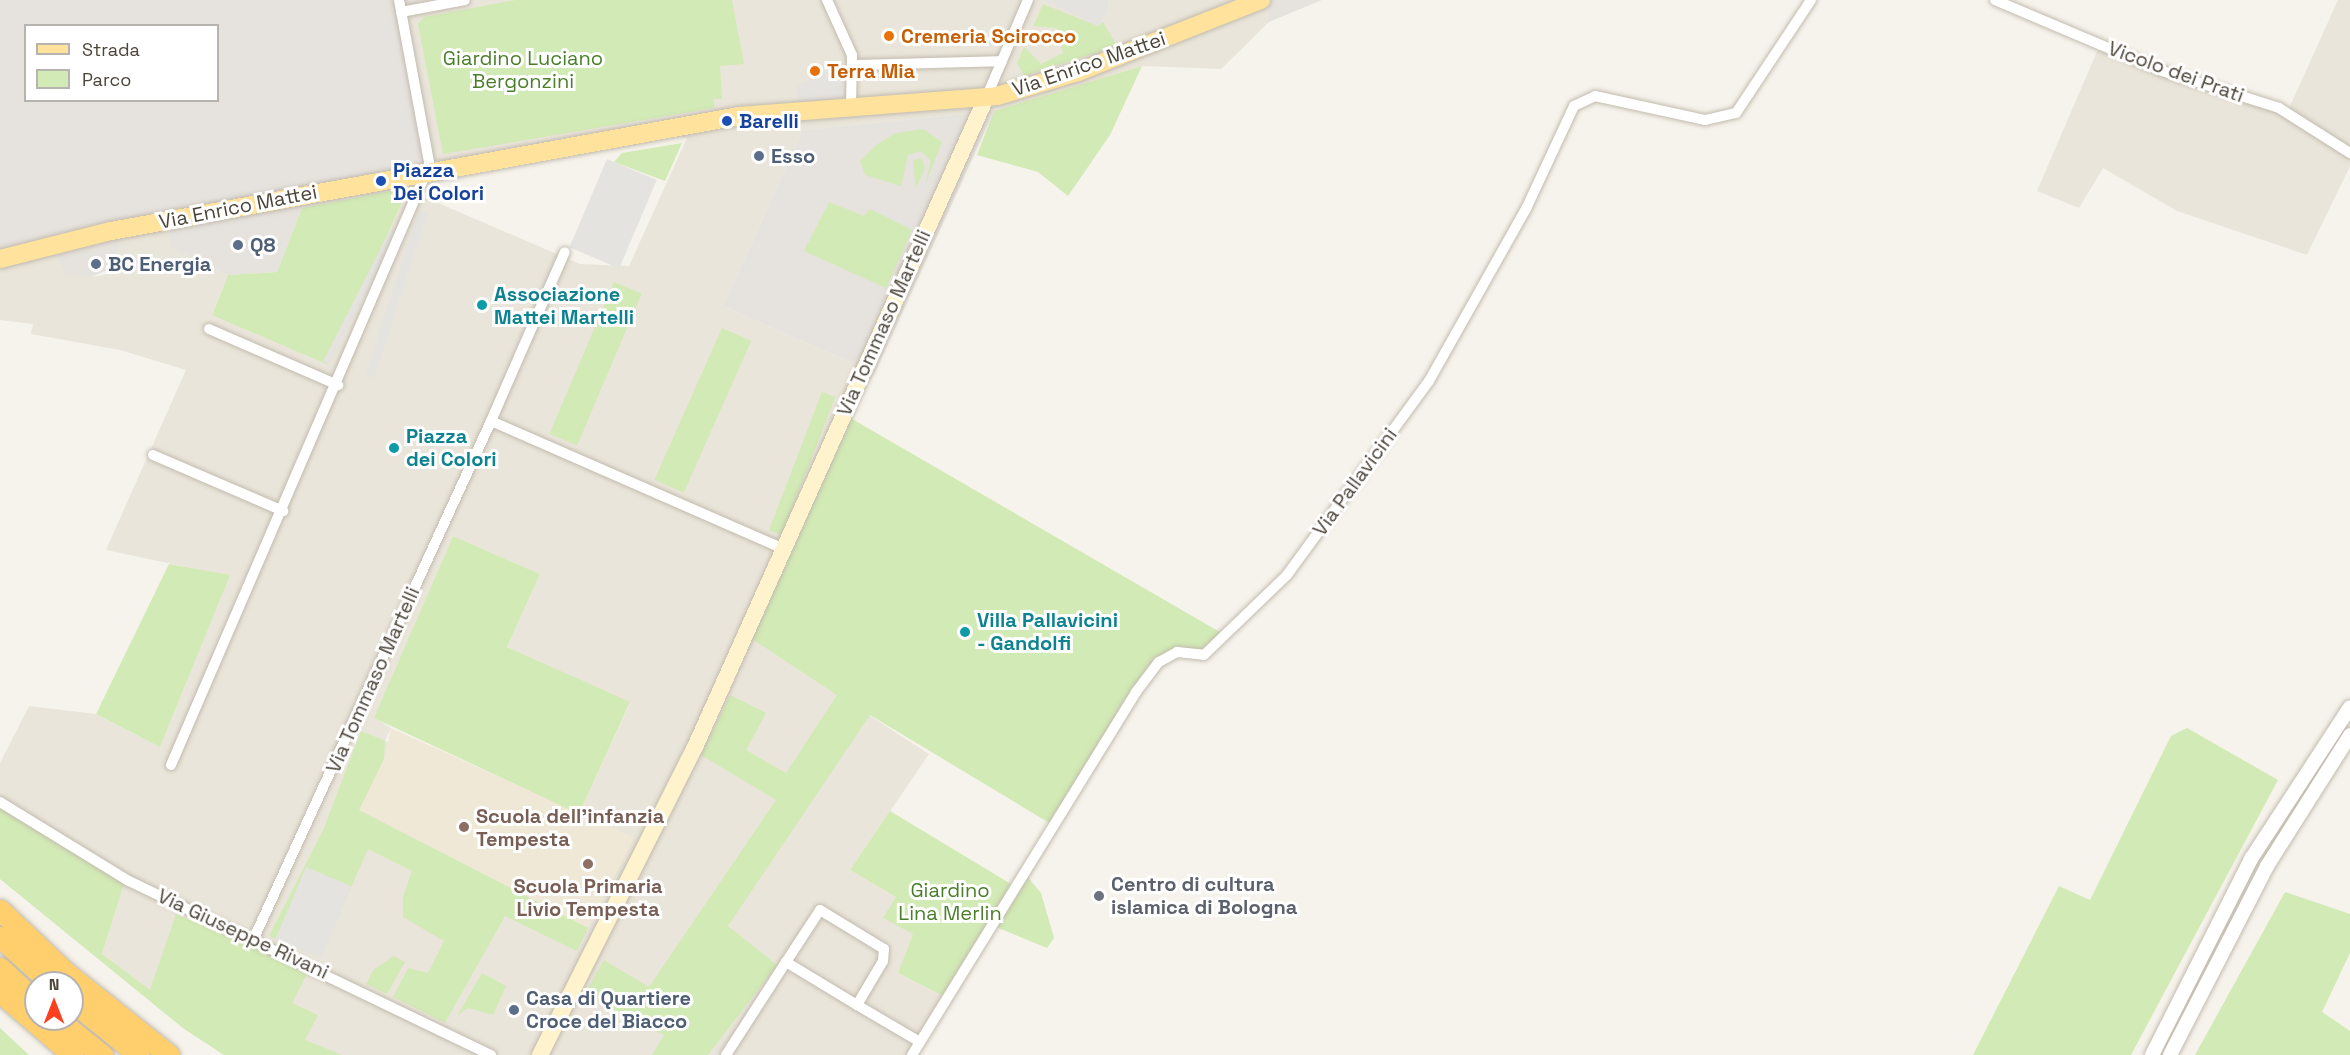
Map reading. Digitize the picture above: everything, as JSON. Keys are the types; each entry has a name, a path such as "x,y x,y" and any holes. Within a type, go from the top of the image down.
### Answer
{"highway":[{"path":"0,910 57,965 169,1055"},
{"path":"0,937 38,971"},
{"path":"0,968 24,991"},
{"path":"0,992 73,1055"},
{"path":"84,1011 139,1055"},
{"path":"72,1031 102,1055"}],"main road":[{"name":"Via Enrico Mattei","path":"0,250 52,244 428,172 731,121 986,98 1078,72 1261,0"},
{"name":"Via Tommaso Martelli","path":"540,1055 695,747 782,548 986,98"},
{"name":"Via Enrico Mattei","path":"0,260 52,244"}],"street":[{"path":"171,765 338,385 428,172 399,0"},
{"path":"401,12 465,0"},
{"path":"827,0 852,65 851,109"},
{"path":"986,98 1028,0"},
{"name":"Via Pallavicini","path":"912,1055 1136,692 1159,662 1177,652 1204,655 1287,575 1429,381 1526,209 1574,106 1595,96 1706,120 1736,113 1811,0"},
{"name":"Vicolo dei Prati","path":"1995,0 2162,71 2278,108 2350,153"},
{"name":"Via Enrico Mattei","path":"852,65 1002,61"},
{"name":"Via Tommaso Martelli","path":"254,938 491,421 565,252"},
{"path":"209,329 338,385"},
{"path":"491,421 782,548"},
{"path":"153,455 283,511"},
{"path":"2151,1055 2252,859 2350,707"},
{"path":"2170,1055 2267,866 2350,735"},
{"name":"Via Giuseppe Rivani","path":"0,802 129,881 254,938 491,1055"},
{"path":"726,1055 820,910 884,949 883,962 856,1005"},
{"path":"786,962 920,1042"}],"shaded area":[{"path":"0,0 478,0 402,15 433,173 409,187 302,208 277,272 228,275 171,247 169,229 119,236 115,267 91,277 66,275 57,254 0,267"},
{"path":"478,0 1269,0 1269,22 1221,69 1142,66 994,111 803,130 723,306 875,373 847,416 750,638 929,754 850,870 896,897 914,934 898,973 943,996 911,1055 224,1055 102,954 124,884 0,806 0,763 29,706 96,714 160,747 229,576 106,550 186,370 120,350 31,334 33,324 0,320 0,267 58,254 91,277 104,275 115,267 118,236 169,229 172,247 228,275 212,314 328,365 408,190 580,264 629,266 687,138 661,135 433,173 402,15","holes":["453,536 540,574 507,647 630,703 579,814 634,838 385,741 391,728 375,718"]},
{"path":"1044,0 1108,0 1108,10 1098,26"},
{"path":"1269,0 1322,0 1269,22"},
{"path":"2338,0 2350,0 2350,166 2307,255 2177,211 2103,168 2079,208 2037,191 2099,47 2286,115"},
{"path":"839,67 843,105 798,109 797,85"},
{"path":"994,111 875,373 723,306 803,130"},
{"path":"607,159 657,180 619,268 569,247"},
{"path":"419,210 428,213 374,378 365,375"},
{"path":"390,230 396,233 330,364 323,361"},
{"name":"Scuola dell'infanzia Tempesta","path":"391,728 634,838 588,928 359,810 384,759"},
{"path":"306,867 351,886 321,958 276,939"}],"green space":[{"name":"Giardino Luciano Bergonzini","path":"516,0 732,0 744,64 720,66 722,99 714,99 714,108 443,154 418,24 424,17"},
{"path":"1043,4 1098,26 1103,22 1117,46 1024,76 1017,63 1024,47 1041,64 1063,53 1057,28 1033,26"},
{"path":"1142,66 1110,135 1068,196 1038,172 977,155 994,111"},
{"path":"923,129 942,142 925,185 931,161 921,151 908,155 901,186 865,175 860,161 876,145 896,133"},
{"path":"682,143 665,181 614,162 622,153"},
{"path":"921,158 925,168 916,188 913,161"},
{"path":"409,187 328,365 212,315 228,275 277,272 302,208"},
{"path":"829,202 864,216 870,209 912,230 886,288 804,251"},
{"path":"614,282 642,294 577,446 550,434"},
{"path":"722,328 751,341 684,493 654,480"},
{"path":"822,392 835,397 782,535 769,530"},
{"path":"847,416 1225,635 1204,655 1177,652 1159,662 1056,827 870,715 728,926 777,965 708,1055 652,1055 664,1035 584,995 604,960 649,987 776,800 701,755 730,695 766,713 746,750 786,773 837,695 750,638"},
{"path":"453,536 540,574 507,647 630,702 579,814 374,718"},
{"path":"169,564 230,575 160,747 96,714"},
{"path":"2187,728 2278,780 2131,1055 1973,1055 2059,886 2090,900 2171,736"},
{"path":"361,731 385,741 384,759 359,810 588,928 577,951 505,916 445,1023 393,997 408,968 428,973 444,941 403,917 403,897 412,871 368,849 320,958 269,936 324,828"},
{"path":"0,806 124,884 102,954 150,990 176,914 308,972 292,1003 318,1015 305,1040 342,1055 224,1055 184,1029 0,879"},
{"name":"Giardino Lina Merlin","path":"890,811 1016,887 947,998 898,973 913,934 883,918 896,897 850,870"},
{"path":"1027,876 1041,893 1054,938 1047,948 996,927"},
{"path":"2285,892 2350,914 2350,953 2322,1012 2350,1031 2350,1055 2195,1055"},
{"path":"394,956 405,962 387,994 366,984 374,969"},
{"path":"482,973 506,986 493,1015 468,1008 457,1016"},
{"path":"0,1028 29,1055 0,1055"}],"place":[{"name":"Cremeria Scirocco","path":"889,36"},
{"name":"Terra Mia","path":"815,71"},
{"name":"Barelli","path":"727,121"},
{"name":"Esso","path":"759,156"},
{"name":"Piazza Dei Colori","path":"381,181"},
{"name":"Q8","path":"238,245"},
{"name":"BC Energia","path":"96,264"},
{"name":"Associazione Mattei Martelli","path":"482,305"},
{"name":"Piazza dei Colori","path":"394,448"},
{"name":"Villa Pallavicini - Gandolfi","path":"965,632"},
{"name":"Scuola dell'infanzia Tempesta","path":"464,827"},
{"name":"Scuola Primaria Livio Tempesta","path":"588,864"},
{"name":"Centro di cultura islamica di Bologna","path":"1099,896"},
{"name":"Casa di Quartiere Croce del Biacco","path":"514,1010"}]}
